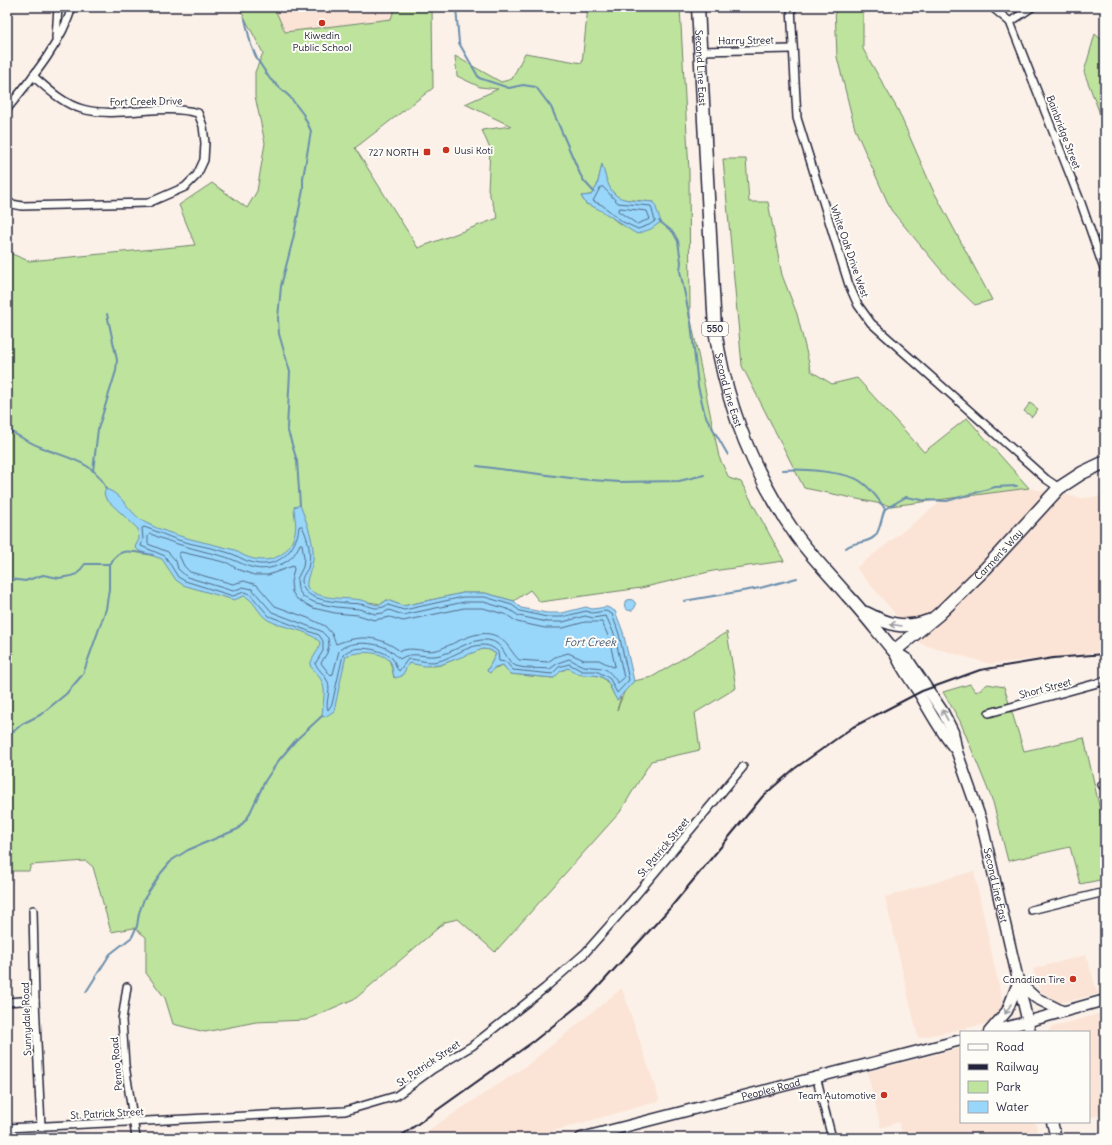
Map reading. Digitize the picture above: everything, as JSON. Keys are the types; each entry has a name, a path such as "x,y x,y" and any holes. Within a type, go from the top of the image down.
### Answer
{"highway":[{"name":"Second Line East","path":"698,7 716,330 721,367 728,397 748,451 779,508 814,558 861,610 894,651"},
{"name":"Carmen's Way","path":"894,651 932,619 986,568 1059,488 1105,462"},
{"path":"861,610 886,623 897,626 918,624 932,619"}],"main road":[{"name":"Second Line East","path":"894,651 900,666 918,692 944,737 957,752 981,820 1027,1021"},
{"path":"991,1031 1007,1011 1018,982 1036,998 1062,1011"},
{"path":"993,1031 1105,1000"},
{"name":"550","path":"1027,1021 1030,1031"},
{"name":"Peoples Road","path":"581,1138 606,1135 816,1076 960,1040"},
{"path":"1052,1123 1056,1138"}],"street":[{"path":"56,41 58,7"},
{"path":"7,109 33,76 56,41 72,7"},
{"name":"White Oak Drive West","path":"791,7 797,118 849,285 858,305 871,323 1046,479 1059,488"},
{"name":"Bainbridge Street","path":"992,7 1010,22 1081,204 1105,272"},
{"path":"1010,22 1032,7"},
{"name":"Harry Street","path":"700,51 793,49"},
{"name":"Fort Creek Drive","path":"7,203 22,206 148,203 185,187 197,175 204,160 205,143 203,126 198,113 183,109 102,112 81,108 64,101 33,76"},
{"name":"Short Street","path":"989,713 1105,681"},
{"name":"St. Patrick Street","path":"7,1128 133,1122 208,1116 344,1111 396,1096 433,1069 472,1046 545,988 585,952 631,901 743,767"},
{"path":"1031,910 1105,892"},
{"name":"Sunnydale Road","path":"33,910 35,1000 41,1127"},
{"name":"Penno Road","path":"127,987 122,1020 125,1065 136,1138"},
{"path":"7,1002 35,1000"},
{"path":"816,1076 832,1138"}],"shaded area":[{"name":"Kiwedin Public School","path":"274,7 395,7 391,19 285,32"},
{"path":"1029,488 1082,498 1105,496 1105,652 990,664 921,644 856,568 944,499"},
{"path":"974,871 1004,1009 996,1022 918,1038 885,897"},
{"path":"1086,955 1098,994 1059,1003 1040,991 1033,969"},
{"path":"622,988 660,1101 528,1138 423,1138 424,1133 526,1066"},
{"path":"1105,1012 1105,1100 1102,1106 1104,1114 1090,1118 1090,1031 1049,1031 1052,1027"},
{"path":"960,1048 960,1123 1035,1123 1039,1138 903,1138 899,1122 881,1128 867,1072"}],"green space":[{"path":"244,7 274,7 285,32 391,19 395,7 432,7 433,88 355,148 418,248 498,218 488,190 490,149 482,130 511,126 465,104 498,89 480,87 457,76 455,56 501,82 512,79 525,53 582,63 588,7 680,7 689,171 690,315 719,457 729,478 741,482 784,561 713,571 641,588 540,602 530,590 514,601 485,593 463,593 403,606 387,600 381,604 368,602 392,668 394,678 409,663 436,666 476,650 488,649 496,654 487,671 503,665 510,674 554,678 561,671 568,668 582,675 603,678 617,700 621,697 617,710 625,690 634,681 652,677 727,632 736,688 695,713 700,750 651,761 620,812 495,952 458,919 445,922 356,998 306,1020 256,1022 205,1032 173,1024 165,998 146,973 146,937 134,928 111,932 93,867 86,861 31,865 29,871 7,871 7,252 29,261 195,245 179,205 212,183 247,208 257,191 265,143 255,96 255,72 263,53 241,11","holes":["602,165 608,187 620,199 654,202 621,225 600,208 586,204 581,196 591,195 597,186"]},
{"path":"835,7 863,7 863,49 898,110 932,188 992,300 975,305 951,282 891,210 855,129 837,57"},
{"path":"1095,34 1105,43 1105,127 1084,72"},
{"path":"723,159 746,159 749,202 768,202 782,275 797,314 811,371 832,384 857,378 924,452 967,418 1029,488 891,506 804,488 742,366"},
{"path":"1030,403 1038,409 1032,417 1024,411"},
{"path":"970,684 976,692 988,684 1004,687 1024,751 1084,738 1105,832 1105,879 1080,884 1070,847 1008,861 993,802 960,721 943,692"}],"water":[{"path":"602,164 609,186 613,192 624,199 654,202 661,222 651,229 637,234 606,213 586,204 581,196 591,195 597,186"},
{"name":"Fort Creek","path":"106,489 117,495 135,515 146,523 168,532 235,550 253,559 262,560 279,556 292,542 296,529 294,507 300,505 310,532 313,546 312,564 307,580 307,587 318,595 332,598 355,599 379,605 387,600 403,606 463,593 485,593 514,601 521,608 547,613 562,613 586,607 592,609 607,607 615,611 623,632 634,681 617,700 604,678 582,675 568,668 561,671 554,678 510,674 503,665 495,667 490,673 487,671 496,654 490,650 483,649 440,665 424,666 409,663 402,676 395,678 391,663 388,659 377,654 357,653 346,656 334,711 325,717 322,716 324,694 323,684 310,666 320,642 302,631 268,620 261,614 251,600 244,596 234,600 183,585 176,580 162,559 139,551 135,547 139,539 138,529 106,499 104,493"},
{"path":"628,600 632,600 634,601 634,609 628,610 625,607 625,603"}],"waterway":[{"path":"456,7 459,43 479,78 509,88 523,85 536,87 551,107 580,174 594,192"},
{"path":"245,19 251,45 257,59 270,79 290,97 303,114 311,131 303,178 303,190 281,286 278,318 279,334 290,372 287,428 297,461 300,505"},
{"path":"659,221 673,232 678,241 681,262 680,271 691,323 698,386 705,415 728,455"},
{"path":"93,471 98,429 116,371 117,360 107,314"},
{"path":"7,429 33,444 80,462 96,473 102,480 106,489"},
{"path":"477,466 578,479 619,482 679,481 704,475"},
{"path":"783,470 823,471 854,478 871,490 885,509"},
{"name":"Fort Creek","path":"846,548 853,544 872,539 879,530 885,509 906,497 922,500 947,501 995,487 1017,486"},
{"name":"Fort Creek","path":"109,564 114,557 123,552 153,555"},
{"name":"Fort Creek","path":"7,581 11,579 25,581 43,575 59,578 77,574 85,564 109,564"},
{"path":"7,737 22,724 40,715 66,694 83,674 106,609 109,589 109,564"},
{"name":"Fort Creek","path":"684,601 760,588 797,578"},
{"path":"86,992 110,954 132,937 137,926 139,913 144,899 161,873 172,860 188,850 238,829 248,817 265,781 279,760 296,740 322,716"}],"railway":[{"path":"398,1138 534,1041 589,997 671,907 763,796 794,769 853,727 922,691 980,670 1053,658 1105,654"}],"place":[{"name":"Kiwedin Public School","path":"322,23"},
{"name":"Uusi Koti","path":"446,150"},
{"name":"727 NORTH","path":"427,152"},
{"name":"Canadian Tire","path":"1073,979"},
{"name":"Team Automotive","path":"884,1095"}]}
